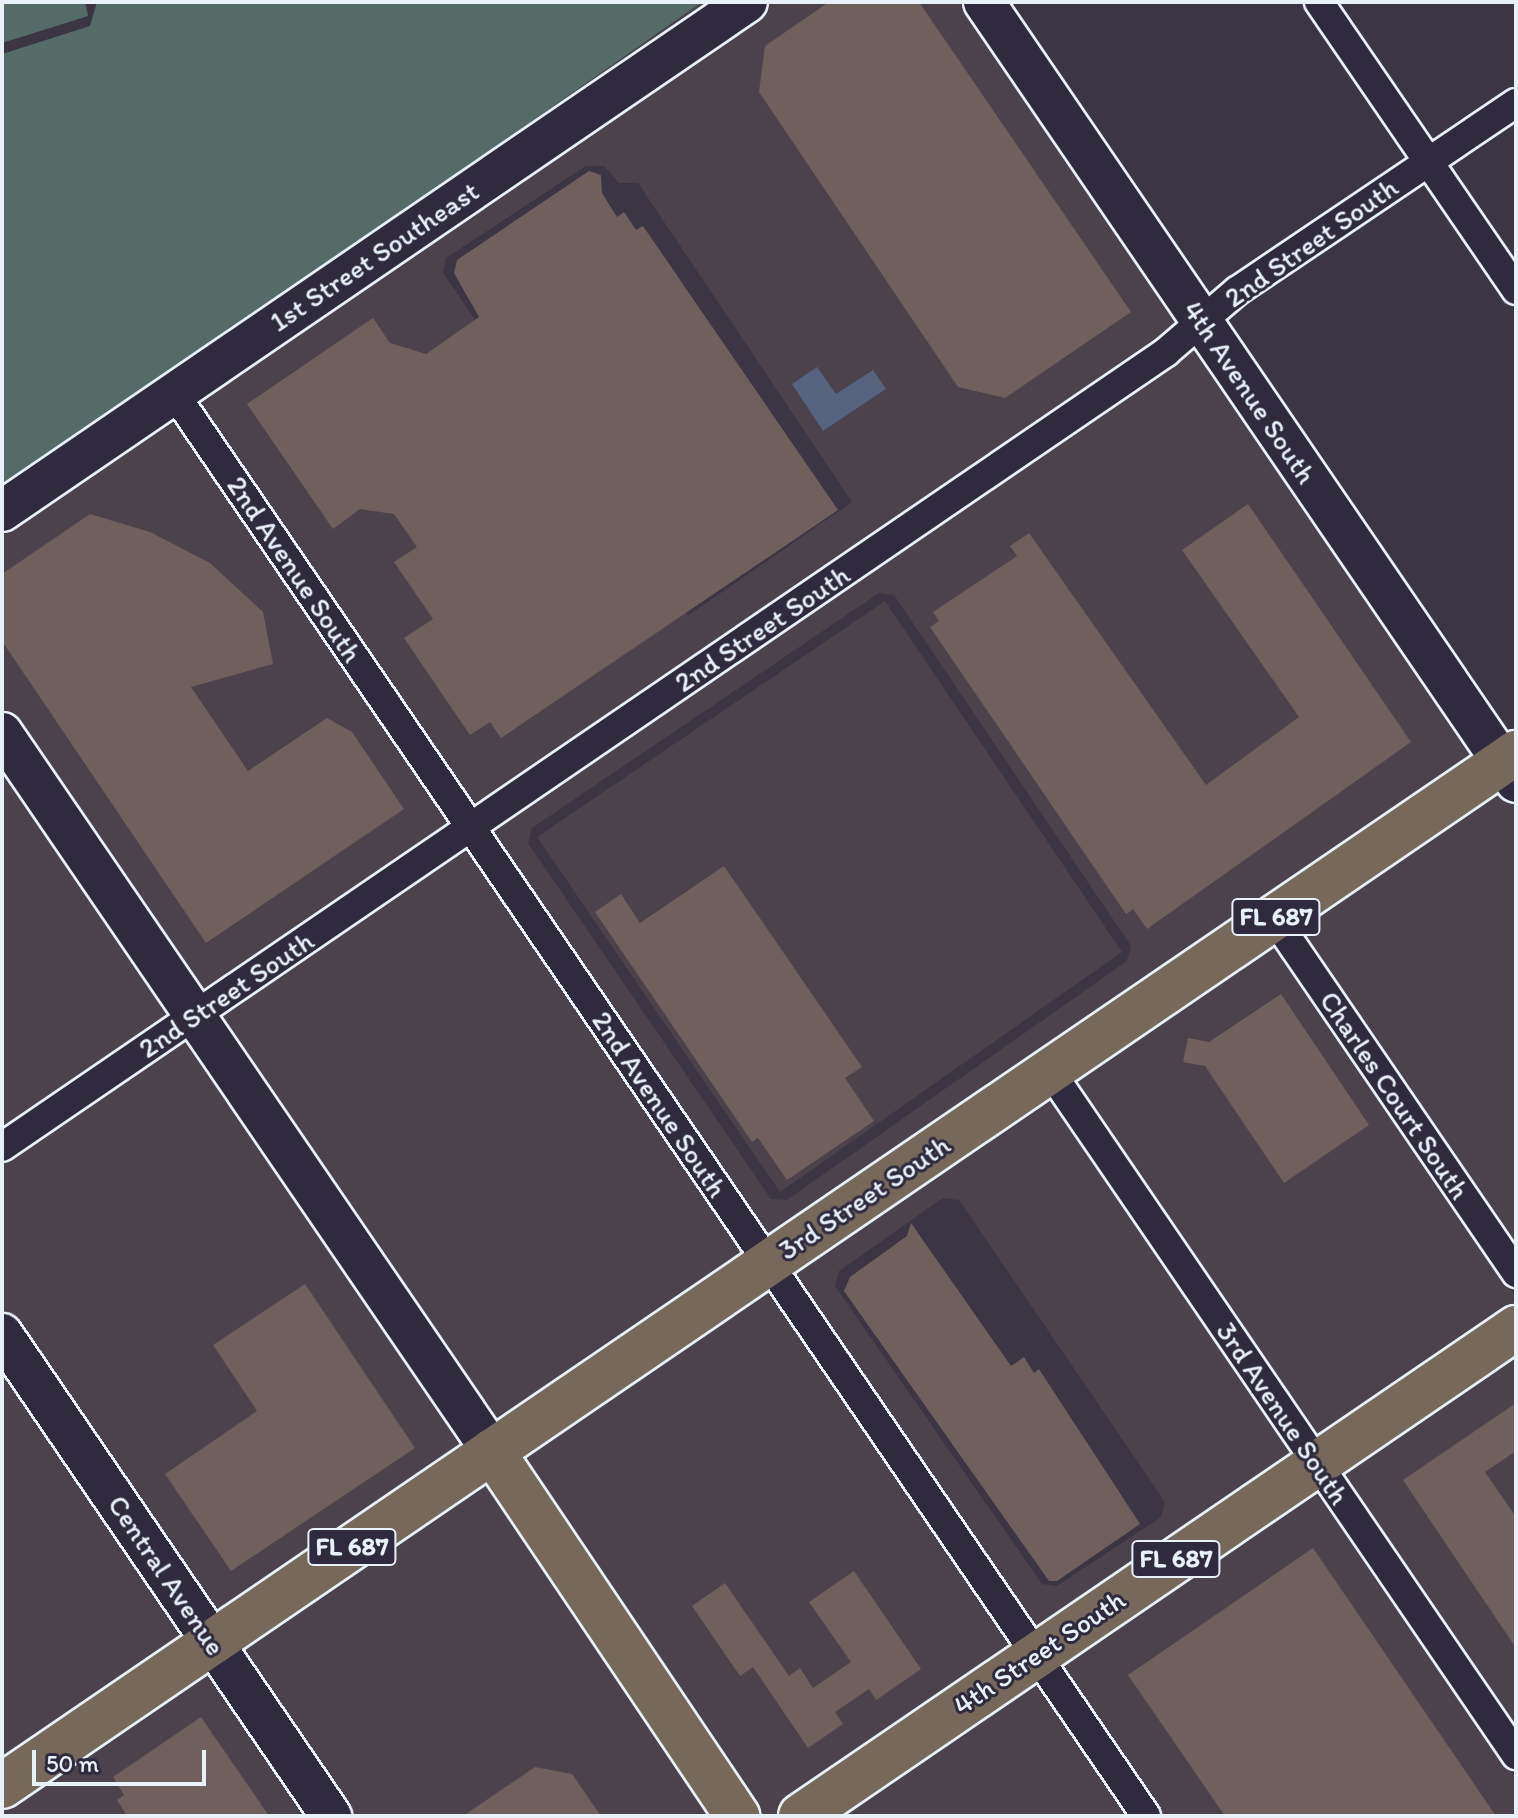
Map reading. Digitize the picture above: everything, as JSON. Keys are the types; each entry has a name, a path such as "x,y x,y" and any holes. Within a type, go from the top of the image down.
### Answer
{"main road":[{"name":"3rd Street South","path":"213,1642 1274,918 1511,765"},
{"name":"4th Street South","path":"801,1816 1516,1328"},
{"path":"492,1451 737,1816"},
{"name":"FL 687","path":"2,1786 213,1642"}],"street":[{"name":"1st Street Southeast","path":"2,511 747,2"},
{"name":"4th Avenue South","path":"984,2 1511,765"},
{"path":"1319,2 1516,290"},
{"name":"2nd Street South","path":"2,1147 1166,352 1202,321 1428,160 1516,103"},
{"name":"2nd Avenue South","path":"174,393 1146,1816"},
{"path":"2,733 492,1451"},
{"name":"Charles Court South","path":"1274,918 1516,1273"},
{"name":"3rd Avenue South","path":"1050,1071 1516,1755"},
{"name":"Central Avenue","path":"2,1334 331,1816"}],"shaded area":[{"path":"702,2 726,2 2,493"},
{"path":"768,2 967,2 1187,323 475,809 192,395","holes":["586,166 604,166 619,183 638,183 852,502 689,615 671,605 443,273 446,258"]},
{"path":"1200,343 1485,759 773,1245 488,829","holes":["879,593 894,595 1131,946 1127,961 787,1200 771,1199 528,843 532,828"]},
{"path":"170,410 453,825 199,998 2,709 2,525"},
{"path":"885,601 1122,952 780,1192 537,837"},
{"path":"2,757 177,1013 2,1132"},
{"path":"1498,779 1516,806 1516,1249 1292,920"},
{"path":"466,844 751,1261 497,1434 213,1018"},
{"path":"1270,935 1516,1297 1516,1313 1322,1446 1067,1073"},
{"path":"190,1033 474,1449 217,1625 2,1310 2,1161"},
{"path":"1045,1088 1299,1461 1040,1637 786,1265","holes":["943,1198 959,1200 1165,1502 1161,1517 1057,1586 1042,1584 835,1286 839,1271"]},
{"path":"764,1281 1017,1652 780,1816 753,1816 510,1454"},
{"path":"1516,1343 1516,1731 1335,1466"},
{"path":"2,1357 195,1640 2,1771"},
{"path":"488,1469 721,1816 348,1816 231,1644"},
{"path":"1313,1481 1516,1778 1516,1816 1162,1816 1053,1656"},
{"path":"208,1659 315,1816 2,1816 2,1800"},
{"path":"1031,1672 1129,1816 822,1816"}],"green space":[{"path":"2,2 85,2 88,16 2,43"},
{"path":"97,2 702,2 2,493 2,54 90,26"}],"water":[{"path":"817,367 836,394 873,370 886,389 823,431 792,384"}],"building":[{"path":"829,2 919,2 1131,312 1005,398 958,387 759,92 765,46"},
{"path":"589,171 601,175 602,193 617,217 624,212 636,230 643,226 838,510 501,738 490,722 470,735 404,638 433,619 394,562 417,547 394,514 360,509 333,529 247,404 373,318 390,343 426,354 479,317 454,273 457,260"},
{"path":"1248,504 1411,742 1147,929 1133,909 1126,914 930,627 939,621 933,612 1017,556 1010,546 1029,533 1206,785 1299,717 1182,550"},
{"path":"90,514 150,532 210,563 263,612 273,664 191,687 248,771 327,718 352,732 404,809 206,943 2,641 2,574"},
{"path":"724,866 862,1067 845,1078 874,1121 787,1180 758,1138 752,1142 595,912 621,894 640,923"},
{"path":"1281,994 1369,1125 1284,1183 1205,1066 1183,1062 1188,1038 1209,1042"},
{"path":"911,1223 1011,1366 1024,1357 1034,1373 1039,1369 1140,1524 1057,1581 1049,1581 844,1291 850,1277 907,1236"},
{"path":"305,1284 415,1448 231,1571 165,1474 257,1411 213,1345"},
{"path":"1516,1403 1516,1451 1485,1472 1516,1517 1516,1648 1403,1480"},
{"path":"1313,1548 1496,1816 1225,1816 1128,1675"},
{"path":"854,1571 921,1669 876,1700 869,1689 835,1712 843,1724 808,1748 753,1667 740,1676 692,1606 725,1583 789,1676 800,1668 813,1688 851,1662 809,1602"},
{"path":"201,1717 269,1816 127,1816 117,1800 124,1795 113,1777"},
{"path":"535,1767 572,1774 601,1816 463,1816"}]}
